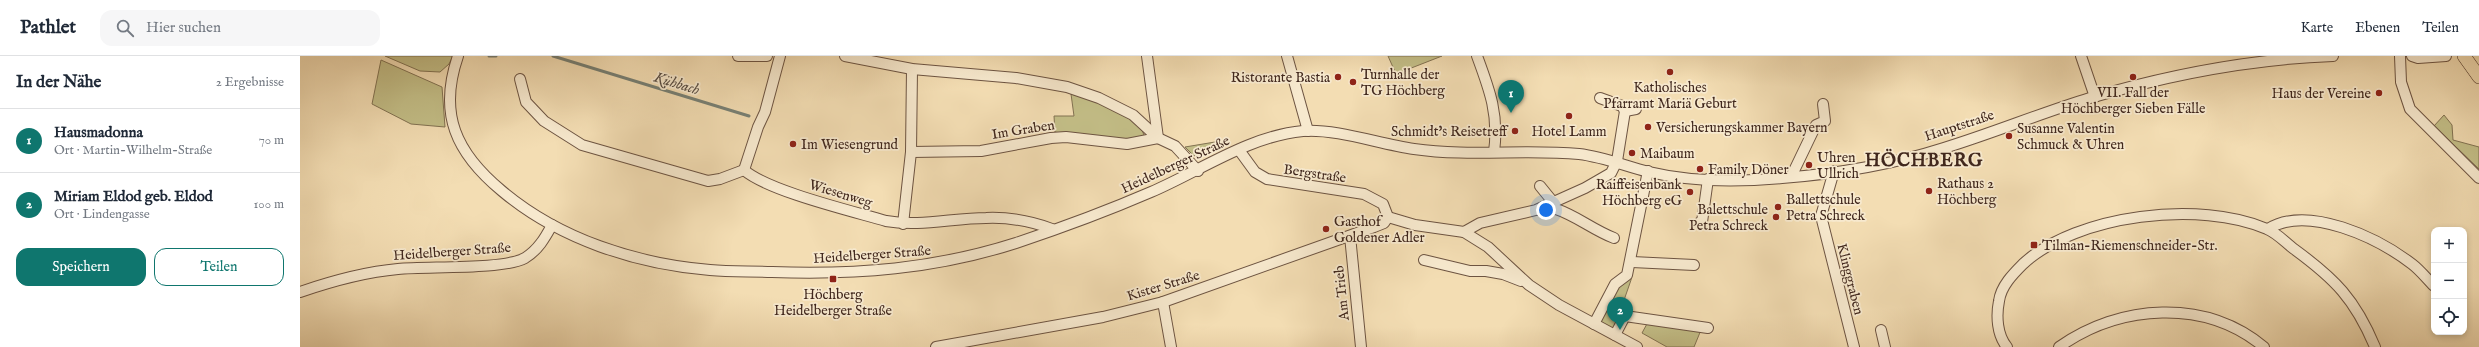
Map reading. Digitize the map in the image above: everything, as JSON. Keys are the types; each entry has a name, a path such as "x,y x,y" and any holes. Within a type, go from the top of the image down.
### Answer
{"main road":[{"path":"2464,56 2479,77"}],"street":[{"path":"458,56 450,82 450,114 455,134 466,156 487,179 514,202 552,225"},
{"path":"738,56 767,56"},
{"path":"520,80 526,102 544,121 582,145 708,181 720,180 744,170 758,127 765,112 780,56"},
{"path":"845,56 912,69 1016,78 1067,87 1099,98 1132,115 1158,138 1175,146 1198,171"},
{"path":"1146,56 1158,138"},
{"path":"1287,56 1308,131"},
{"path":"1477,56 1495,111 1497,130 1494,152"},
{"path":"2081,56 2095,97"},
{"name":"Hauptstraße","path":"1494,152 1578,154 1617,161 1648,172 1708,179 1791,177 1834,171 1942,149 2095,97 2155,82 2275,59 2333,56"},
{"path":"2400,56 2401,82 2410,109 2479,178"},
{"path":"2412,56 2418,58 2446,56"},
{"path":"903,224 911,152 912,69"},
{"path":"1464,232 1480,223 1536,210 1584,188 1611,173 1617,161 1625,111 1622,106 1600,98"},
{"path":"1791,177 1816,125 1825,121 1823,104"},
{"path":"1625,111 1636,109"},
{"name":"Heidelberger Straße","path":"300,292 353,276 397,269 513,262 525,258 535,250 545,239 552,225 587,242 652,261 711,270 848,273 909,268 952,261 1016,243 1145,195 1198,171 1239,150 1283,134 1308,131 1325,132 1411,149 1445,152 1494,152"},
{"name":"Im Graben","path":"911,152 981,151 1051,138 1066,137 1127,144 1158,138"},
{"name":"Bergstraße","path":"1239,150 1255,172 1267,179 1364,194 1383,204 1388,217"},
{"name":"Wiesenweg","path":"744,170 752,176 781,188 886,221 903,224 987,218 1028,220 1052,229"},
{"name":"Klinggraben","path":"1834,171 1821,216 1854,347"},
{"path":"1594,324 1615,284 1627,275 1632,262 1648,172"},
{"path":"1700,222 1702,222 1708,179"},
{"path":"1540,186 1553,202 1556,209 1571,214 1601,233 1614,238"},
{"path":"2007,347 1999,328 1997,313 2000,294 2012,275 2034,255 2060,240 2094,226 2137,217 2163,215 2231,219 2268,229 2325,272 2348,296 2364,320 2375,347"},
{"path":"1388,217 1415,225 1464,232 1488,247 1523,281 1559,305 1637,347"},
{"name":"Kister Straße","path":"936,347 1103,318 1164,302 1379,225 1388,217"},
{"path":"2268,229 2280,222 2291,220 2337,226 2375,240 2413,264 2431,283"},
{"name":"Am Trieb","path":"1350,236 1361,347"},
{"path":"1424,260 1470,271 1495,273 1516,281 1523,281"},
{"path":"1495,273 1503,262"},
{"path":"1632,262 1694,265"},
{"path":"1164,302 1171,347"},
{"path":"2059,347 2090,328 2130,316 2160,312 2182,312 2208,318 2235,328 2264,347"},
{"path":"1615,335 1625,316 1708,328"},
{"path":"1880,330 1885,347"}],"shaded area":[{"path":"385,56 453,56 449,64 440,72 420,71"},
{"path":"1388,56 1442,56 1396,74"},
{"path":"381,60 442,87 445,127 411,124 372,104"},
{"path":"1071,94 1112,108 1123,114 1133,120 1140,127 1144,135 1140,140 1134,141 1077,136 1055,132 1054,116 1074,116"},
{"path":"2444,115 2452,125 2453,140 2479,147 2479,169 2434,126"},
{"path":"1221,141 1194,156 1185,147"},
{"path":"1647,181 1631,280 1614,329 1599,321 1627,262"},
{"path":"1648,322 1701,330 1694,347 1667,347 1642,333"}],"waterway":[{"name":"Kühbach","path":"489,56 496,56"},
{"name":"Kühbach","path":"553,56 749,116"}],"place":[{"name":"Katholisches Pfarramt Mariä Geburt","path":"1670,72"},
{"name":"Ristorante Bastia","path":"1338,77"},
{"name":"VII. Fall der Höchberger Sieben Fälle","path":"2133,77"},
{"name":"Turnhalle der TG Höchberg","path":"1353,82"},
{"name":"Haus der Vereine","path":"2379,93"},
{"name":"Hausmadonna","path":"1511,113"},
{"name":"Hotel Lamm","path":"1569,116"},
{"name":"Versicherungskammer Bayern","path":"1648,127"},
{"name":"Schmidt's Reisetreff","path":"1515,131"},
{"name":"Susanne Valentin Schmuck & Uhren","path":"2009,136"},
{"name":"Im Wiesengrund","path":"793,144"},
{"name":"Maibaum","path":"1632,153"},
{"name":"Uhren Ullrich","path":"1809,165"},
{"name":"Family Döner","path":"1700,169"},
{"name":"Rathaus 2 Höchberg","path":"1929,191"},
{"name":"Raiffeisenbank Höchberg eG","path":"1690,192"},
{"name":"Ballettschule Petra Schreck","path":"1778,207"},
{"name":"Balettschule Petra Schreck","path":"1776,217"},
{"name":"Gasthof Goldener Adler","path":"1326,229"},
{"name":"Tilman-Riemenschneider-Str.","path":"2034,245"},
{"name":"Höchberg Heidelberger Straße","path":"833,279"},
{"name":"Miriam Eldod geb. Eldod","path":"1620,330"}],"district":[{"name":"HÖCHBERG","path":"1924,160"}]}
